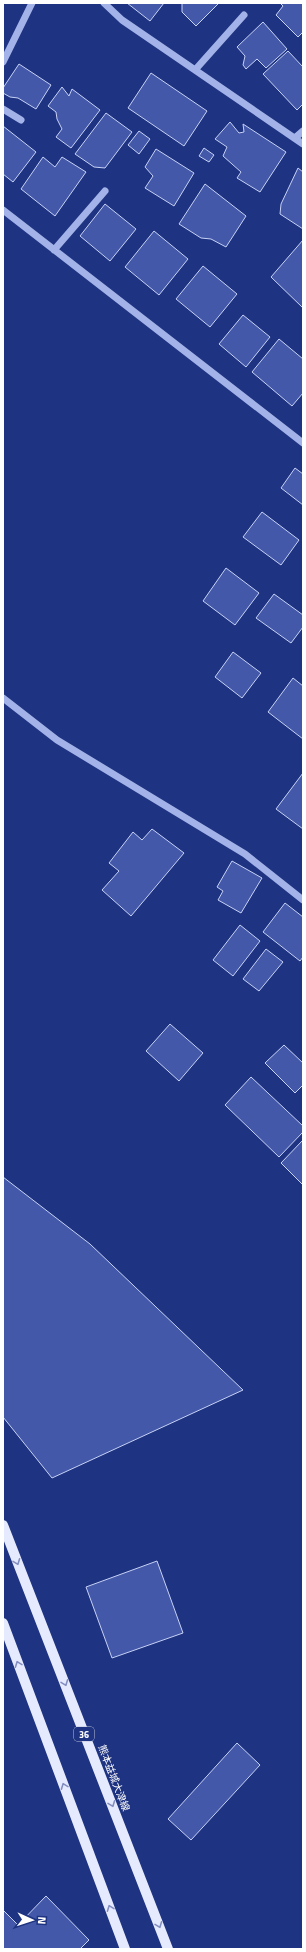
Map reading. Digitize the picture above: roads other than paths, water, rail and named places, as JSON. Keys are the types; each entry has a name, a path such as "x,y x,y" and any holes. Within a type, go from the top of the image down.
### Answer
{"main road":[{"name":"熊本益城大津線","path":"3,1525 168,1949"},
{"path":"3,1623 125,1949"}],"street":[{"path":"3,62 32,3"},
{"path":"104,3 122,20 303,144"},
{"path":"195,70 244,15"},
{"path":"3,109 21,120"},
{"path":"294,138 303,131"},
{"path":"54,250 106,191"},
{"path":"3,210 303,443"},
{"path":"3,698 57,740 245,854 303,900"}]}
